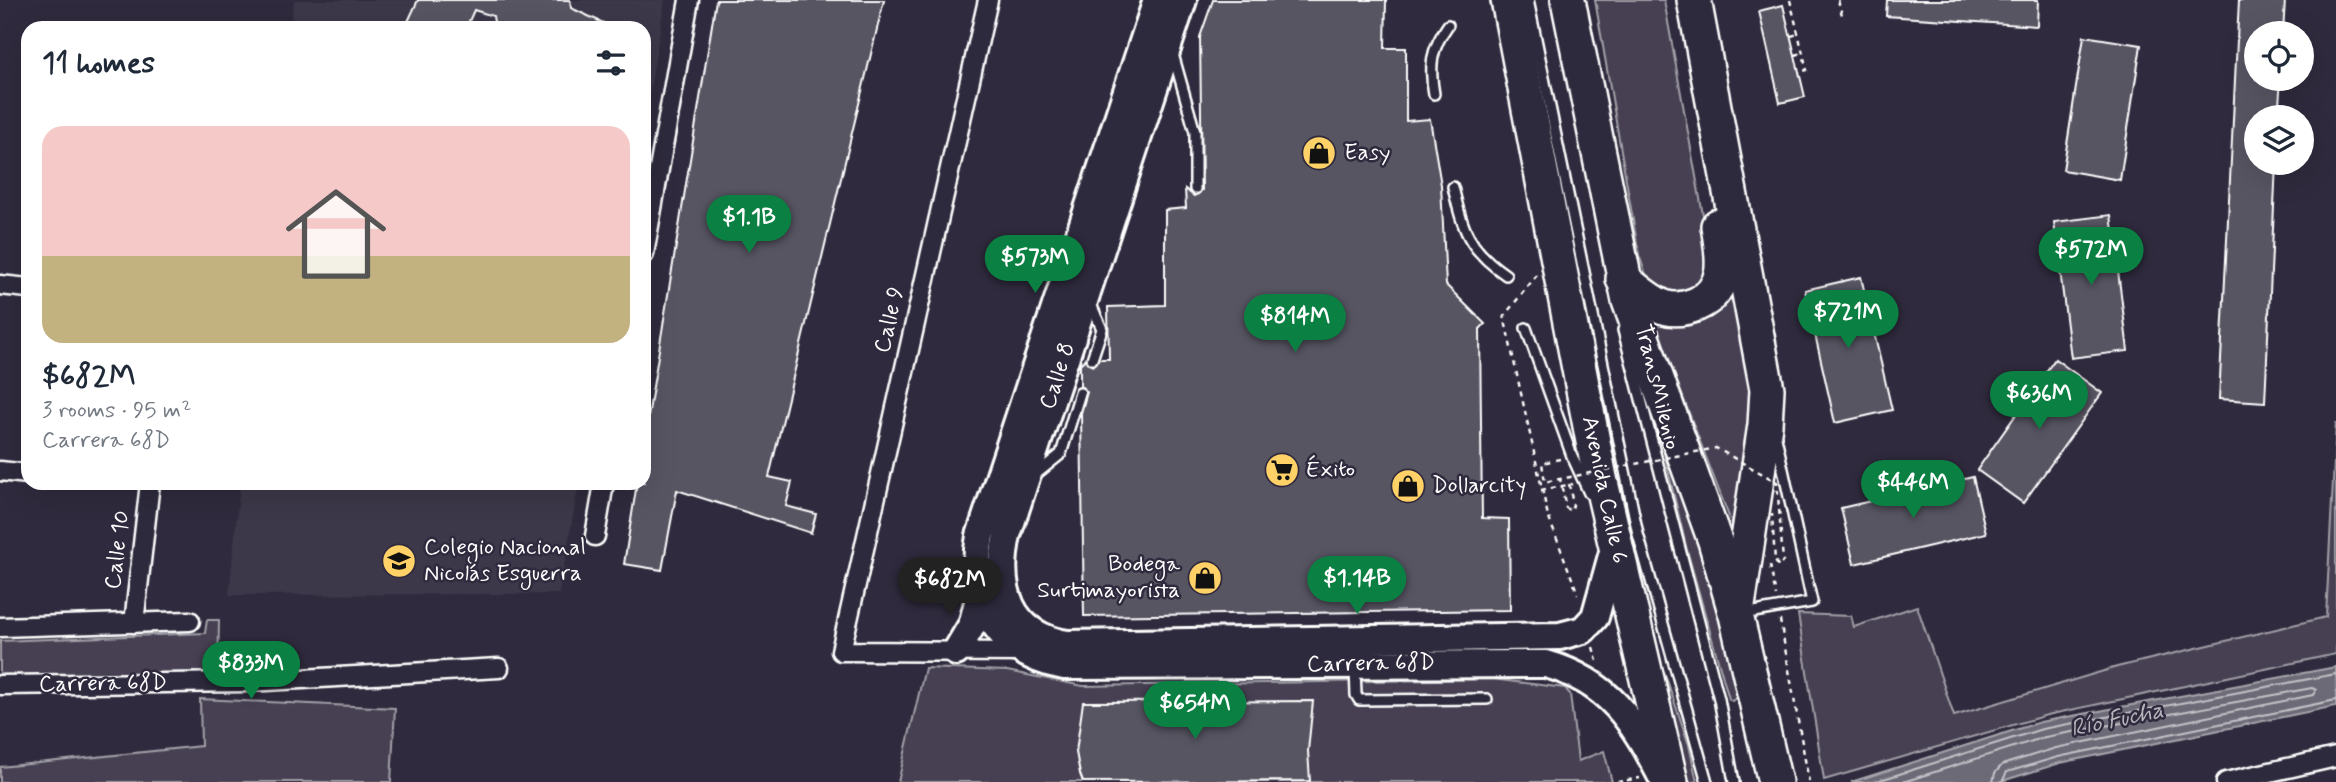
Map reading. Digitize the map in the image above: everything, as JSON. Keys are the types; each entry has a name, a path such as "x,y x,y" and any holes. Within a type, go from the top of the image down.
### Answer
{"highway":[{"name":"Avenida Calle 6","path":"1508,0 1556,193 1615,545 1660,780"},
{"path":"1568,0 1623,279 1691,471 1737,615 1775,782"},
{"path":"1623,279 1651,301 1678,309 1703,301 1713,293 1723,269 1676,0"},
{"path":"1694,0 1764,365 1767,398 1737,615"}],"street":[{"path":"651,214 689,0"},
{"name":"Calle 9","path":"841,651 988,0"},
{"name":"Calle 8","path":"1024,653 1002,634 988,614 980,595 976,558 980,536 1157,0"},
{"name":"Calle 8","path":"1060,643 1021,621 1003,587 1002,558 1023,485 1182,0"},
{"path":"0,285 21,287"},
{"path":"0,471 21,473"},
{"name":"Calle 10","path":"134,623 149,490"},
{"path":"595,536 603,490"},
{"name":"Carrera 68D","path":"841,651 1024,653 1060,643 1560,636 1583,629 1595,617 1615,545"},
{"path":"956,652 972,625 980,595"},
{"path":"0,627 190,621"},
{"name":"Carrera 68D","path":"1024,653 1064,666 1531,662 1566,670 1585,678 1615,702 1633,724 1660,780"},
{"name":"Carrera 68D","path":"0,685 248,682 499,668"},
{"path":"2226,782 2292,775 2336,757"}],"lane":[{"name":"TransMilenio","path":"1528,0 1556,193 1638,534 1707,782"},
{"path":"1434,94 1430,64 1433,49 1448,25"},
{"path":"1171,33 1174,62 1191,110 1195,132 1195,189"},
{"path":"1453,187 1467,237 1485,261 1506,275"},
{"path":"1086,292 1102,329 1092,359"},
{"name":"TransMilenio","path":"1620,315 1719,699 1734,782"},
{"path":"1526,328 1572,456 1615,545"},
{"path":"1023,485 1061,453 1080,393"},
{"path":"1737,615 1812,602 1767,398"},
{"path":"1355,664 1356,695 1359,700 1487,699"}],"path":[{"path":"1790,0 1807,70 1799,72"},
{"path":"1838,0 1842,15"},
{"path":"1791,36 1798,34"},
{"path":"1795,55 1803,53"},
{"path":"1521,295 1504,316 1545,503 1578,595"},
{"path":"1572,456 1542,463 1545,482 1716,448 1777,482 1783,561 1780,566 1775,561 1772,514"},
{"path":"1555,487 1569,484 1573,505 1570,510 1566,507 1560,479"},
{"path":"1767,549 1809,781"},
{"path":"1616,782 1660,780"}],"shaded area":[{"path":"294,0 665,0 651,84 651,21 291,21"},
{"path":"1595,0 1664,0 1711,259 1702,289 1672,299 1649,283 1639,255"},
{"path":"1731,286 1756,396 1738,540 1652,317"},
{"path":"2336,422 2336,654 2047,715 1824,780 1798,614 1851,616 1854,627 1917,606 1954,716 2117,667 2326,617"},
{"path":"1658,428 1691,490 1736,685 1736,698 1732,701 1729,699 1687,550"},
{"name":"Colegio Nacional Nicolás Esguerra","path":"239,490 578,490 559,594 229,595"},
{"path":"207,620 219,620 218,675 0,676 0,641 205,633"},
{"path":"925,668 1007,671 1083,686 1492,679 1565,688 1570,694 1578,761 1604,751 1612,782 898,782"},
{"path":"1664,671 1689,745 1697,782 1686,782"},
{"path":"200,699 395,708 391,782 0,782 0,767 201,746"}],"water":[{"name":"Río Fucha","path":"2336,667 2336,706 2060,763 1999,782 1851,782 2040,722"}],"building":[{"path":"418,0 570,0 571,8 599,21 494,21 493,16 474,10 469,21 408,21"},
{"path":"716,0 884,0 769,477 792,482 786,506 816,514 811,533 677,490 662,570 624,564 636,490 651,490 651,399"},
{"name":"Éxito","path":"1213,0 1386,0 1385,48 1406,48 1406,121 1430,119 1441,185 1446,285 1485,324 1480,329 1482,518 1509,519 1510,610 1084,616 1081,413 1087,392 1080,386 1080,364 1085,359 1093,366 1099,359 1109,359 1108,307 1165,305 1165,210 1186,208 1185,189 1194,196 1202,190 1200,37"},
{"path":"1887,0 2038,0 2037,26 1886,16"},
{"path":"2239,0 2285,0 2284,21 2244,21 2244,91 2280,91 2279,105 2244,105 2244,175 2275,175 2265,402 2219,399"},
{"path":"1783,5 1805,97 1780,103 1759,11"},
{"path":"2084,36 2141,45 2120,180 2063,170"},
{"path":"2111,215 2128,351 2071,358 2054,222"},
{"path":"1861,277 1892,410 1835,423 1805,290"},
{"path":"2055,359 2102,393 2023,503 1977,470"},
{"path":"1973,477 1986,533 1854,564 1841,508"},
{"path":"1313,701 1308,751 1310,781 1083,782 1080,774 1076,752 1083,702"}],"place":[{"name":"Easy","path":"1319,153"},
{"name":"Éxito","path":"1282,470"},
{"name":"Dollarcity","path":"1408,486"},
{"name":"Colegio Nacional Nicolás Esguerra","path":"399,561"},
{"name":"Bodega Surtimayorista","path":"1205,578"}]}
